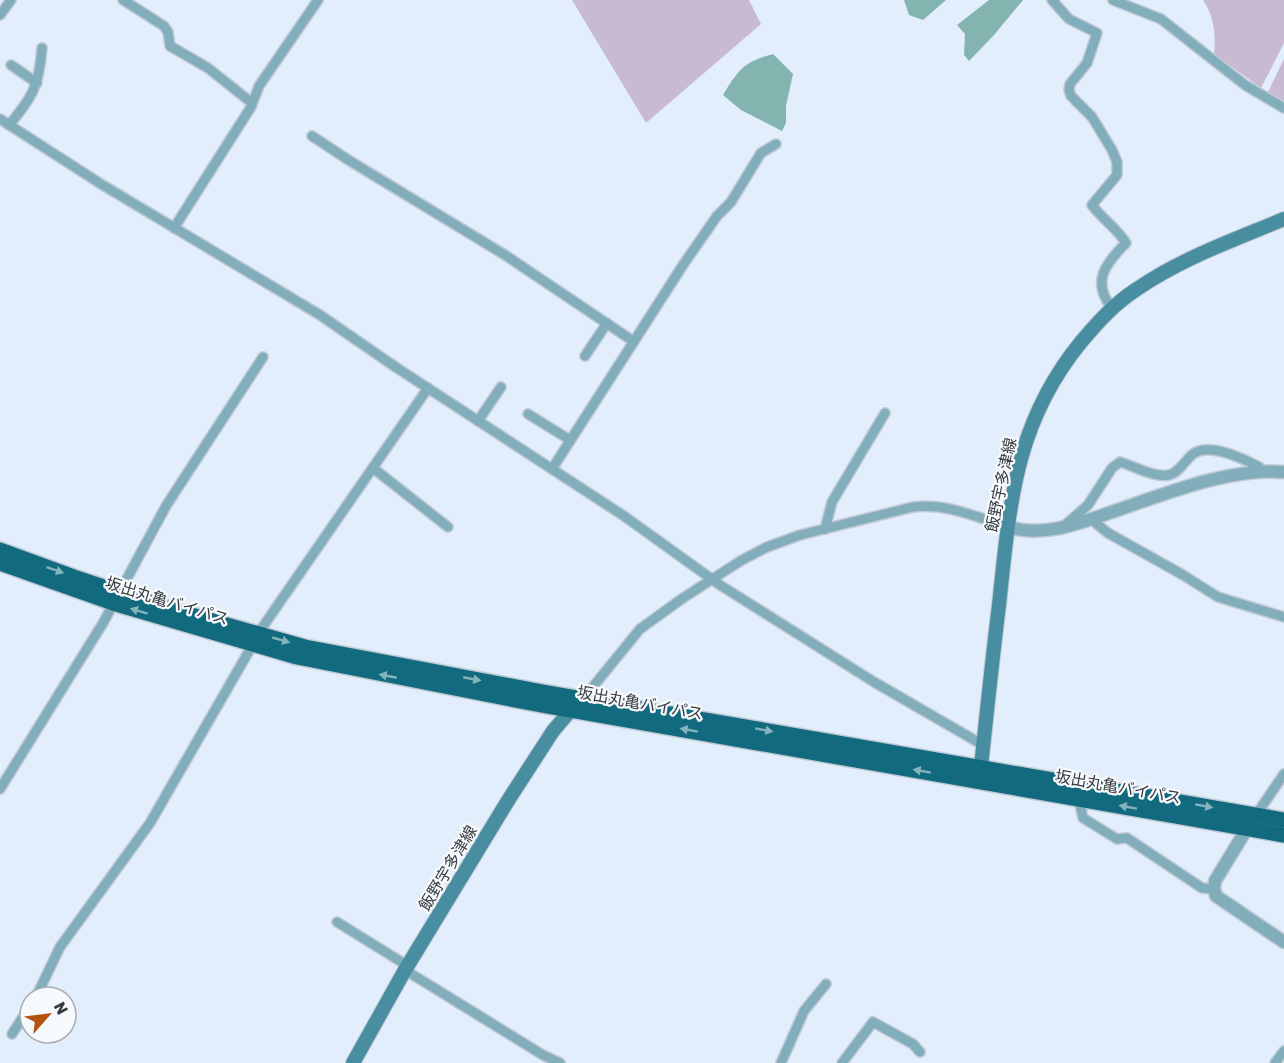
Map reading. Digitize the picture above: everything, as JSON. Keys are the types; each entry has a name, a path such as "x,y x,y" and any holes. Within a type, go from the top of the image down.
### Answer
{"highway":[{"name":"坂出丸亀バイパス","path":"0,550 116,598"},
{"name":"坂出丸亀バイパス","path":"0,563 116,598 218,624 297,657 570,710 980,774 1252,821 1284,835"},
{"name":"坂出丸亀バイパス","path":"255,639 582,699 724,734"},
{"name":"坂出丸亀バイパス","path":"980,774 1079,799 1252,821 1284,820"}],"main road":[{"name":"飯野宇多津線","path":"980,774 1008,527 1017,472 1032,423 1047,390 1064,363 1095,325 1136,289 1173,267 1284,219"},
{"name":"飯野宇多津線","path":"353,1063 406,968 509,799 553,730 582,699"}],"street":[{"path":"0,15 11,0"},
{"path":"123,0 164,26 168,32 170,46 218,76 252,103"},
{"path":"174,228 218,162 252,103 259,86 318,0"},
{"path":"1052,0 1069,19 1097,33 1087,63 1070,84 1069,90 1071,96 1092,117 1117,162 1117,175 1092,205 1101,218 1122,236 1126,243 1106,268 1101,281 1102,294 1112,308"},
{"path":"1113,0 1161,19 1245,85 1284,108"},
{"path":"9,125 24,107 37,83 42,48"},
{"path":"11,65 37,83"},
{"path":"0,120 101,184 320,315 624,516 713,580 874,682 983,745"},
{"path":"312,136 505,255 633,341"},
{"path":"552,469 633,341 710,226 731,202 761,153 776,144"},
{"path":"585,356 607,323"},
{"path":"0,789 116,598 166,506 263,357"},
{"path":"478,421 501,387"},
{"path":"42,985 60,947 150,823 255,639 428,388"},
{"path":"825,529 832,502 885,413"},
{"path":"528,414 570,440"},
{"path":"1063,527 1088,505 1112,468 1120,462 1156,474 1170,475 1194,453 1208,451 1232,454 1259,467 1261,471"},
{"path":"373,468 448,527"},
{"path":"582,699 640,629 683,598 757,552 800,536 927,505 970,513 1020,530 1045,531 1092,520 1216,478 1243,472 1284,472"},
{"path":"1092,520 1108,533 1218,597 1284,617"},
{"path":"1284,774 1215,881 1214,889 1216,896 1284,942"},
{"path":"1079,799 1083,818 1117,839 1127,838 1202,888 1214,889"},
{"path":"337,922 543,1056 560,1063"},
{"path":"784,1062 804,1011 826,984"},
{"path":"842,1063 873,1022 913,1044 920,1052"},
{"path":"12,1034 18,1025"},
{"path":"1275,1063 1284,1051"}],"shaded area":[{"path":"572,0 749,0 761,24 646,123"},
{"path":"904,0 946,0 923,20 909,15"},
{"path":"989,0 1023,0 969,61 964,55 965,34 957,25"},
{"path":"1203,0 1284,0 1284,43 1261,88 1214,54 1213,26 1210,13"},
{"path":"773,54 793,74 786,106 786,123 782,131 741,110 723,95 743,68 755,60"},
{"path":"1284,59 1284,104 1267,94"}]}
